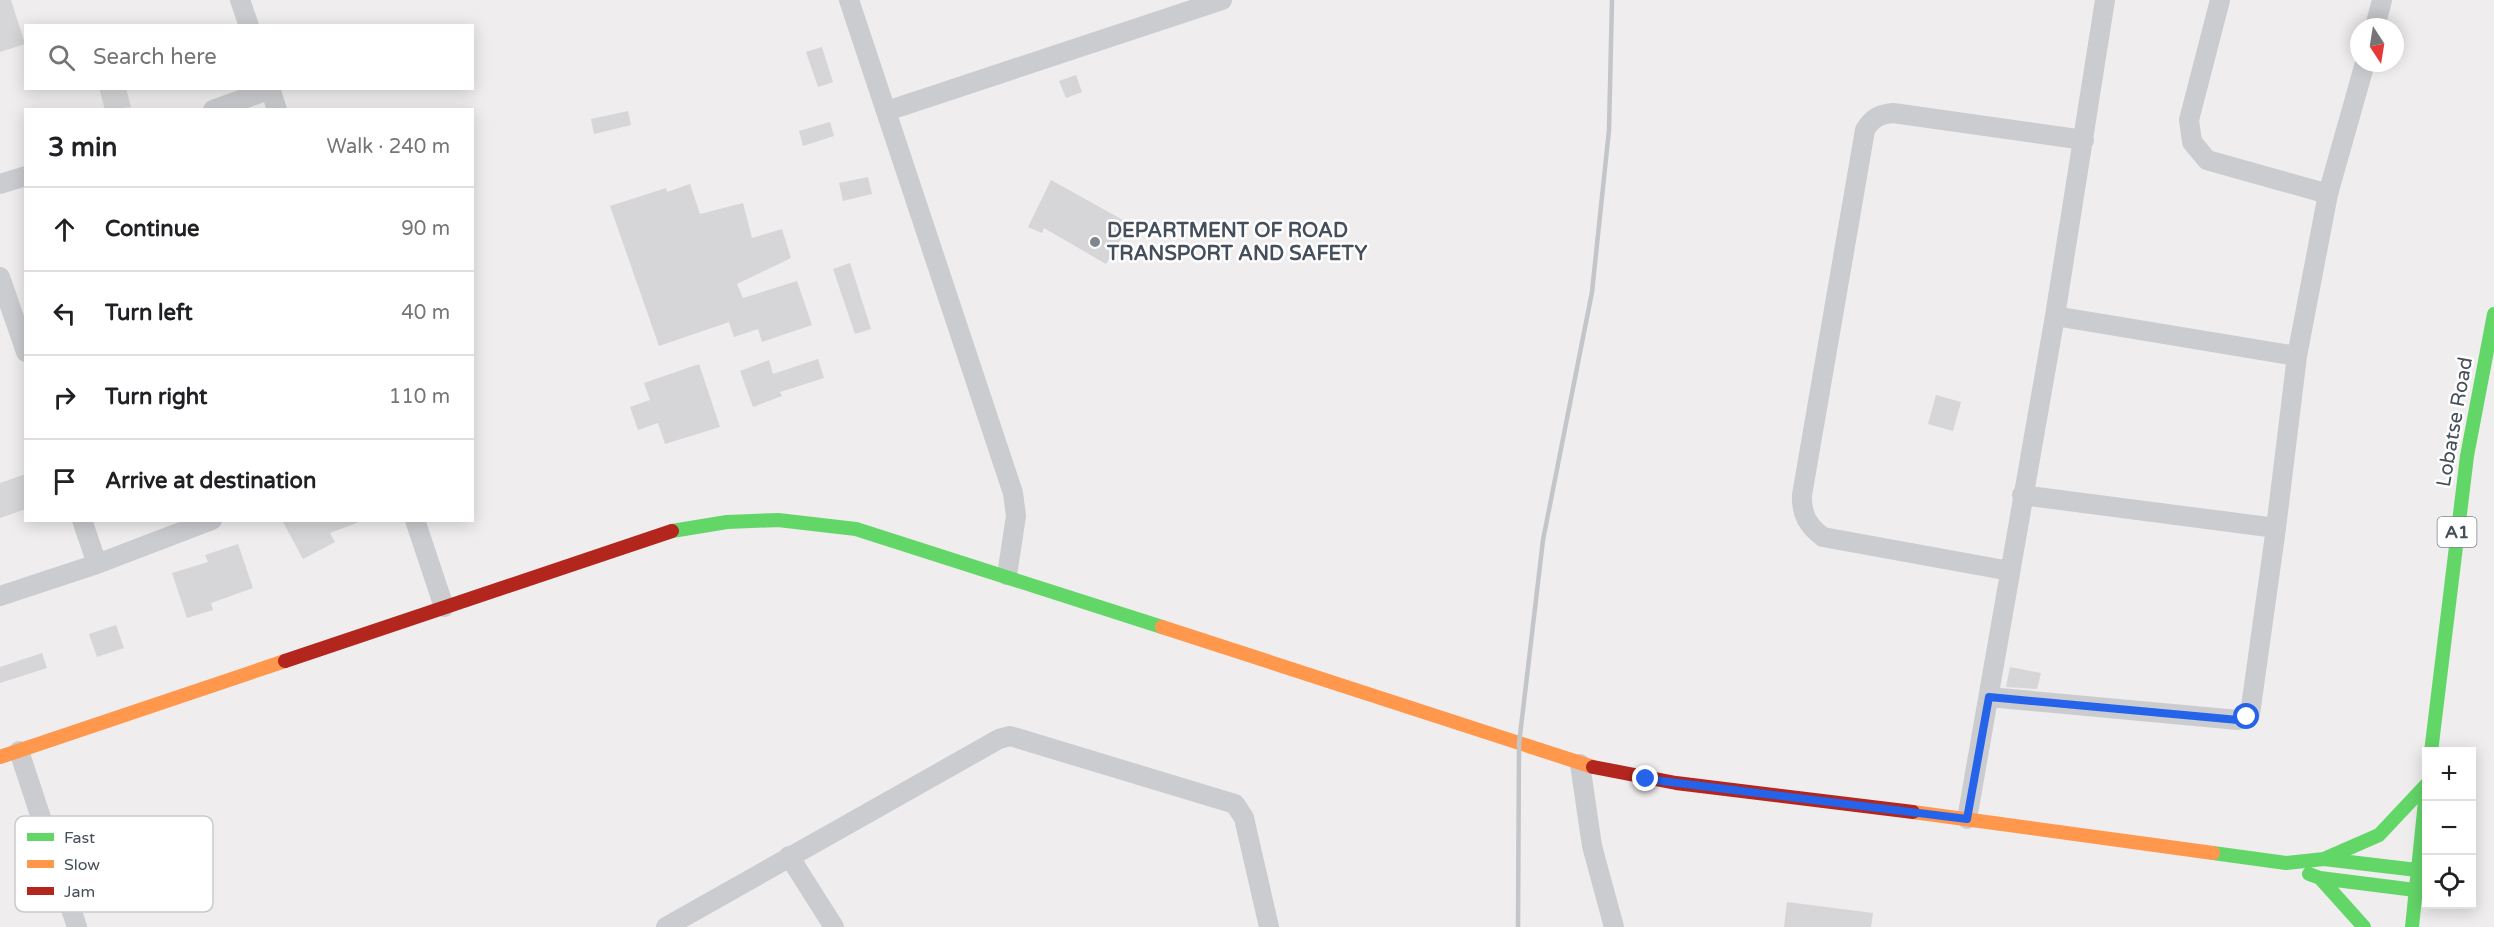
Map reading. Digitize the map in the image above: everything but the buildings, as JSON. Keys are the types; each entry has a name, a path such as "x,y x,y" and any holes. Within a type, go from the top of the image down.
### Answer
{"main road":[{"name":"Lobatse Road","path":"2432,747 2467,456 2494,314"},
{"path":"0,757 672,531 715,522 752,518 817,521 855,528 1007,575 1580,764 1676,783 1967,819 2286,863 2324,859 2417,870"},
{"path":"2324,859 2379,835 2422,790"},
{"path":"2412,927 2426,801"},
{"path":"2286,863 2319,878 2415,890"},
{"path":"2319,878 2364,927"}],"street":[{"path":"240,0 248,24"},
{"path":"849,0 1013,493 1016,516 1007,575"},
{"path":"887,111 1222,0"},
{"path":"1967,819 2055,316 2105,0"},
{"path":"2220,0 2189,120 2190,137 2195,147 2207,160 2328,194"},
{"path":"2377,18 2382,0"},
{"path":"1989,697 2238,720 2247,717 2252,710 2297,356 2328,194 2362,72"},
{"path":"218,108 267,90"},
{"path":"270,90 276,108"},
{"path":"2010,571 1823,537 1808,523 1803,513 1802,495 1865,130 1869,123 1876,117 1893,113 2084,140"},
{"path":"0,184 24,177"},
{"path":"0,277 24,346"},
{"path":"2055,316 2297,356"},
{"path":"2022,495 2276,528"},
{"path":"83,522 97,564"},
{"path":"0,596 97,564 207,522"},
{"path":"416,522 444,607"},
{"path":"666,927 999,739 1010,736 1235,804 1244,818 1269,927"},
{"path":"19,751 40,816"},
{"path":"1580,764 1592,846 1614,927"},
{"path":"789,856 834,927"},
{"path":"72,912 77,927"}],"railway":[{"path":"1518,927 1519,744 1543,540 1592,292 1609,130 1612,0"}],"traffic: fast":[{"path":"2432,747 2467,456 2494,314"},
{"path":"672,531 727,522 778,520 856,529 1162,627"},
{"path":"2324,859 2379,835 2422,789"},
{"path":"2412,927 2425,801"},
{"path":"2213,853 2286,863 2324,859 2417,870"},
{"path":"2309,874 2320,878 2415,890"},
{"path":"2320,878 2364,927"}],"traffic: slow":[{"path":"1162,627 1593,767"},
{"path":"0,757 285,661"},
{"path":"1913,812 2213,853"}],"traffic: jam":[{"path":"285,661 672,531"},
{"path":"1593,767 1676,783 1913,812"}],"place":[{"name":"DEPARTMENT OF ROAD TRANSPORT AND SAFETY","path":"1095,242"}],"route":[{"path":"1646,779 1967,819 1989,697 2238,720 2247,717"}]}
